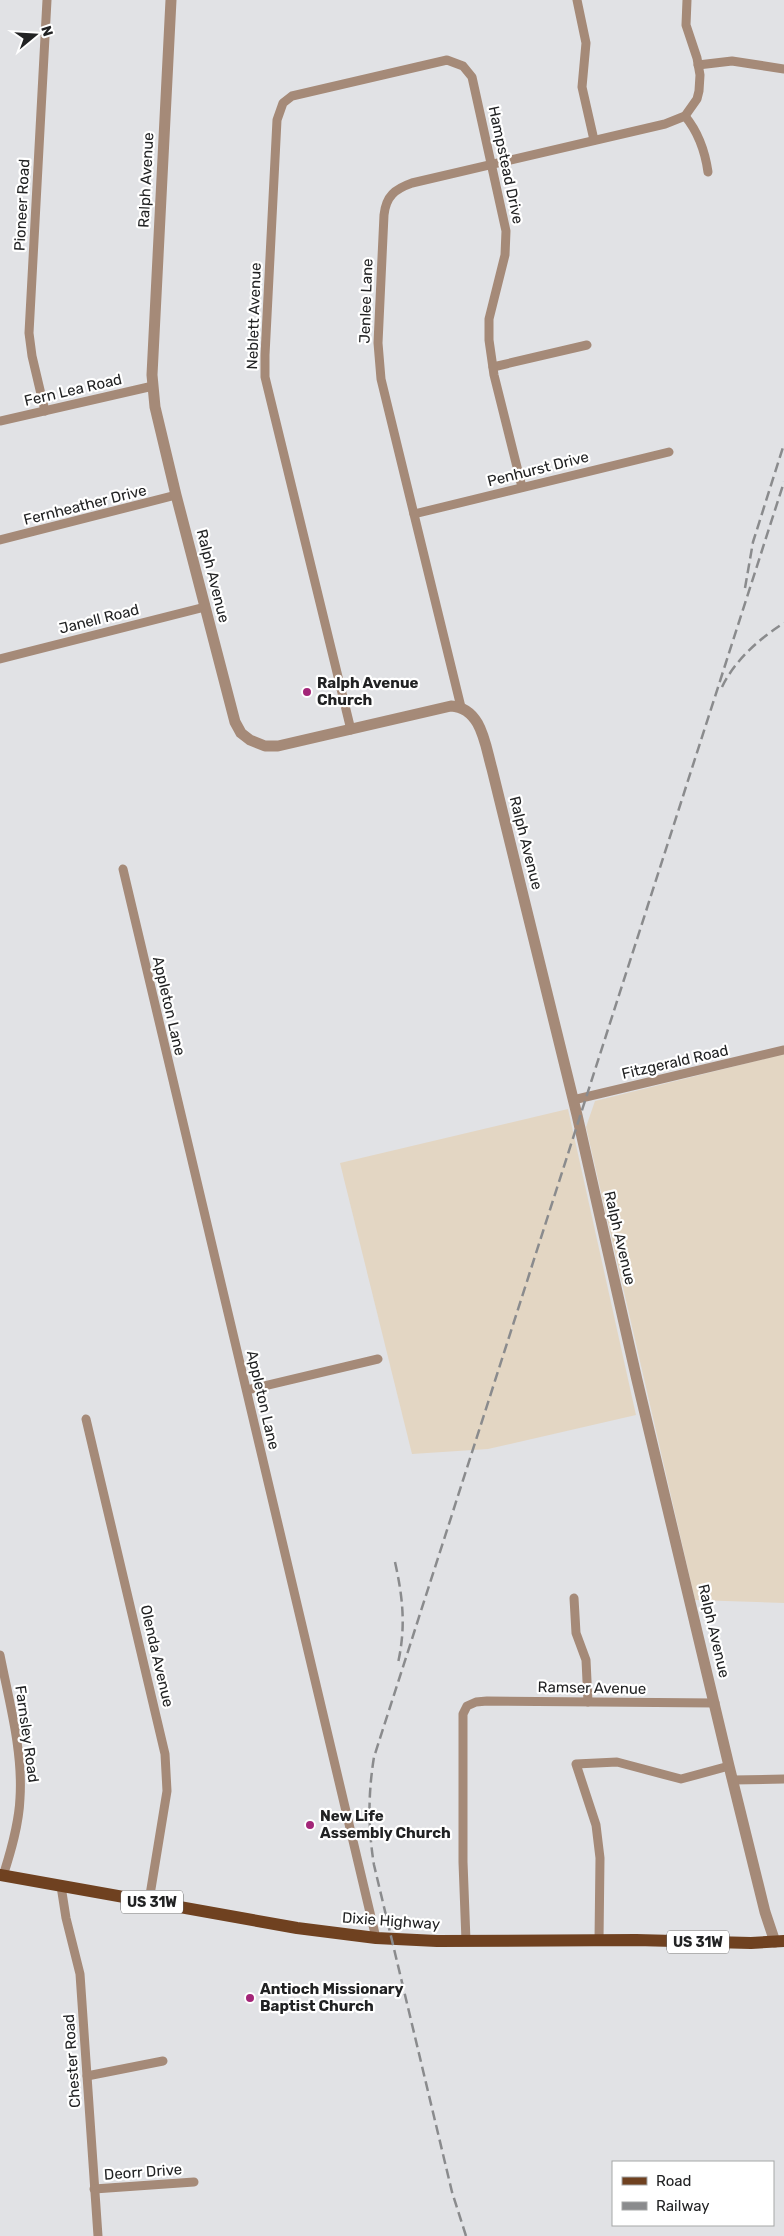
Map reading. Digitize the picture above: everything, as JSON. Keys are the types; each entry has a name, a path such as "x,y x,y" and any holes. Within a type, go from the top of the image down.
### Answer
{"main road":[{"name":"Dixie Highway","path":"2,1876 297,1928 376,1938 466,1941 598,1940 751,1943 779,1941"}],"street":[{"name":"Pioneer Road","path":"45,411 32,356 30,333 47,0"},
{"name":"Ralph Avenue","path":"171,0 153,343 153,386 155,407 176,495 235,722 247,738 265,746 278,746 444,708 461,707 477,721 482,732 573,1100 637,1380 729,1766 765,1912 779,1941"},
{"path":"577,0 586,43 582,87 594,140"},
{"path":"688,0 686,25 698,65 699,91 697,99 685,116 692,124 700,140 708,172"},
{"name":"Neblett Avenue","path":"351,730 265,377 277,120 283,103 292,96 441,61 454,61"},
{"name":"Hampstead Drive","path":"454,61 463,66 474,83 504,216 506,243 502,270 489,319 489,340 493,368 522,487"},
{"path":"698,65 732,61 784,69"},
{"name":"Jenlee Lane","path":"461,707 381,379 378,356 385,206 391,194 399,187 665,124 685,116"},
{"path":"493,368 587,345"},
{"name":"Fern Lea Road","path":"0,421 153,386"},
{"name":"Penhurst Drive","path":"414,514 669,452"},
{"name":"Fernheather Drive","path":"0,540 176,495"},
{"name":"Janell Road","path":"0,659 205,607"},
{"name":"Appleton Lane","path":"123,869 376,1938"},
{"name":"Fitzgerald Road","path":"573,1100 784,1050"},
{"path":"247,1390 378,1359"},
{"name":"Olenda Avenue","path":"86,1419 165,1754 167,1791 149,1901"},
{"path":"574,1598 576,1633 586,1660 588,1702"},
{"name":"Farnsley Road","path":"0,1655 18,1750 21,1782 18,1816 2,1876"},
{"name":"Ramser Avenue","path":"466,1941 463,1862 463,1714 469,1704 487,1701 715,1703"},
{"path":"598,1940 600,1858 596,1825 576,1764 616,1762 681,1779 729,1766"},
{"path":"733,1780 784,1779"},
{"name":"Chester Road","path":"61,1886 66,1918 80,1974 98,2236"},
{"path":"87,2076 163,2061"},
{"name":"Deorr Drive","path":"94,2189 194,2182"}],"shaded area":[{"path":"784,1054 784,1603 695,1600 586,1127 595,1101"},
{"path":"568,1109 636,1415 488,1449 412,1454 340,1163"}],"railway":[{"path":"745,588 753,542 784,444"},
{"path":"466,2236 452,2192 374,1865 369,1811 374,1757 784,482"},
{"path":"722,687 727,677 748,651 784,623"},
{"path":"395,1562 400,1588 403,1625 398,1663"}],"place":[{"name":"Ralph Avenue Church","path":"307,692"},
{"name":"New Life Assembly Church","path":"310,1825"},
{"name":"Antioch Missionary Baptist Church","path":"250,1998"}]}
